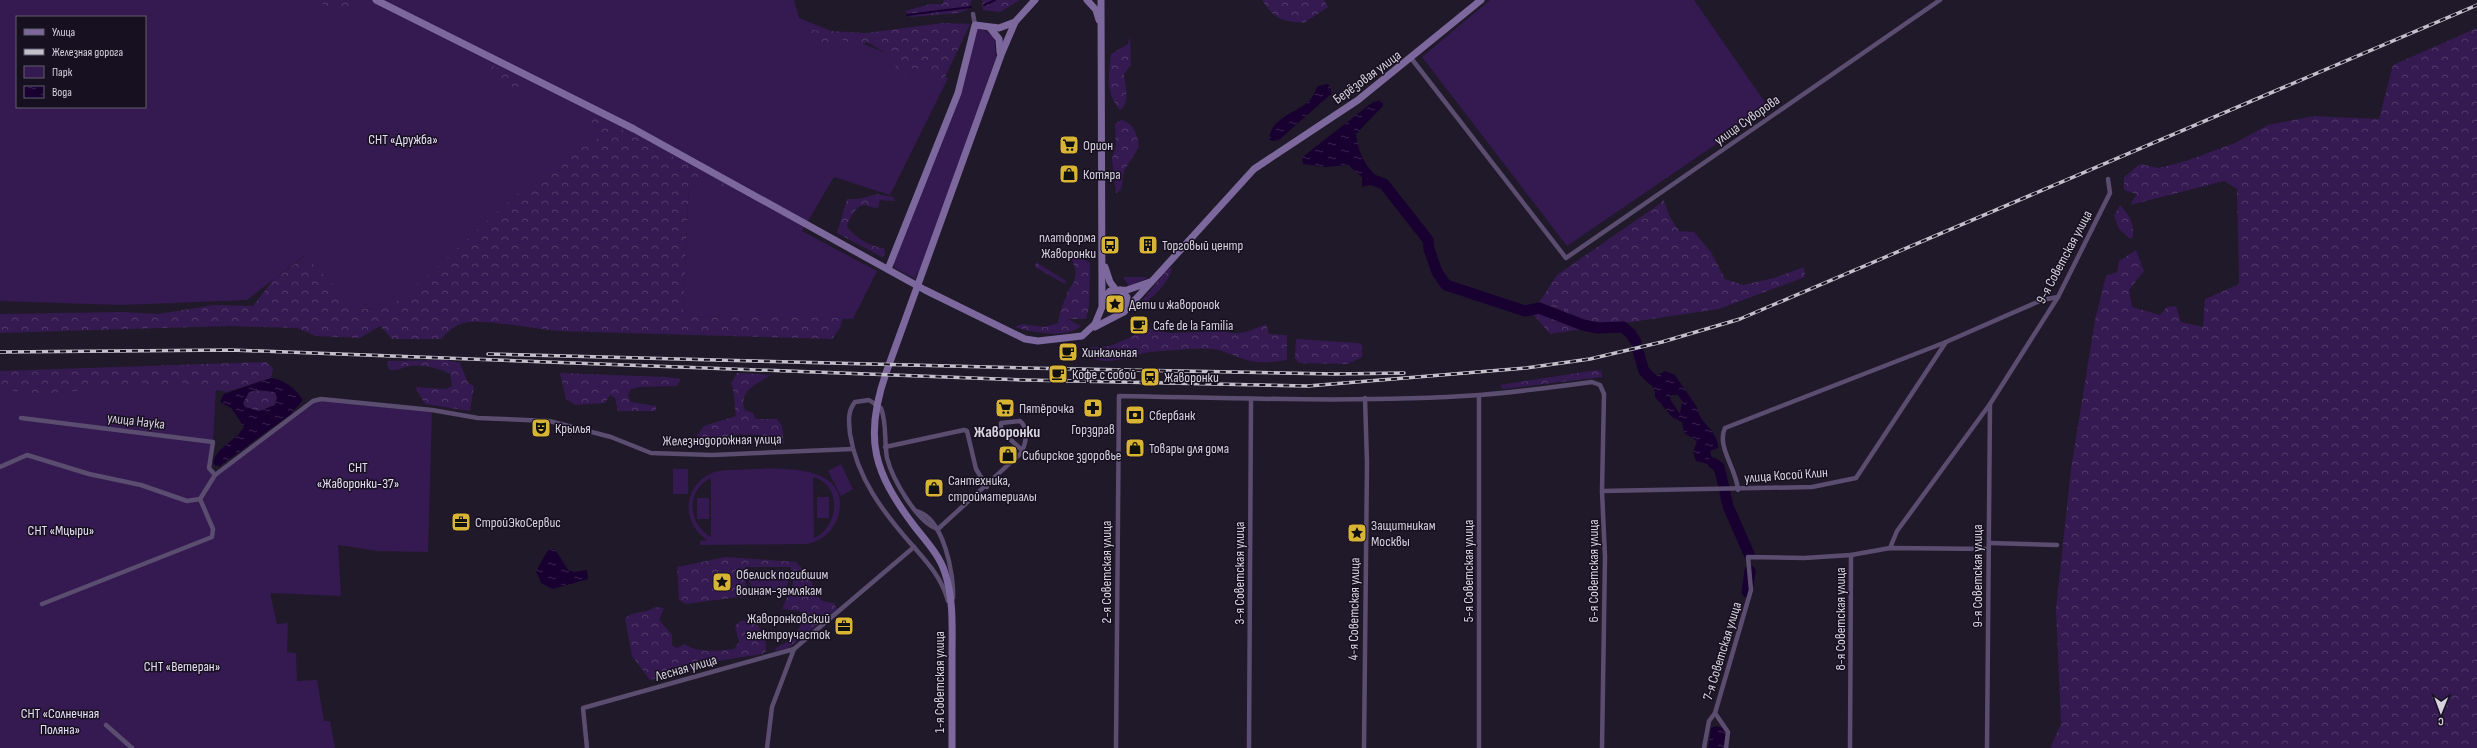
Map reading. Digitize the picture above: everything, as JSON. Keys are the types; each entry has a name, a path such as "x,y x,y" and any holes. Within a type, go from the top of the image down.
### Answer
{"street":[{"path":"376,0 634,129 965,311 1025,339 1038,341 1073,338 1084,335 1091,329 1126,309 1127,298 1109,279 1102,255"},
{"name":"1-я Советская улица","path":"952,748 952,616 950,592 942,565 893,497 881,472 876,453 875,419 879,393 927,263 1000,55 1016,22 1035,0"},
{"path":"1087,0 1096,10 1101,27"},
{"path":"1101,0 1102,304 1109,314 1116,315"},
{"path":"1411,58 1481,0"},
{"name":"улица Суворова","path":"1566,258 1940,0"},
{"path":"888,269 958,93 975,26 973,14"},
{"path":"975,26 990,28 1004,27 1016,22"},
{"path":"990,28 999,39 1000,55"},
{"name":"Берёзовая улица","path":"1126,309 1254,169 1339,113 1411,58 1566,258"},
{"name":"9-я Советская улица","path":"1890,548 1897,531 1990,404 2058,297 2110,193 2108,179"},
{"path":"1091,329 1099,318 1106,293 1141,286 1152,281"},
{"path":"1738,490 1737,477 1723,443 1722,434 1725,428 1946,342 2042,300 2058,297"},
{"name":"улица Косой Клин","path":"1602,491 1738,490 1812,487 1856,478 1946,342"},
{"name":"6-я Советская улица","path":"1479,395 1592,382 1600,384 1604,394 1602,491 1605,557 1602,748"},
{"path":"1250,399 1479,395"},
{"name":"5-я Советская улица","path":"1479,395 1479,748"},
{"name":"2-я Советская улица","path":"1116,748 1119,396 1250,399"},
{"name":"4-я Советская улица","path":"1364,748 1367,463 1365,398"},
{"name":"Железнодорожная улица","path":"215,475 317,399 358,402 478,418 549,421 611,436 651,453 712,454 853,449"},
{"name":"3-я Советская улица","path":"1249,748 1250,399"},
{"path":"860,400 873,401 881,408 885,447 894,475 923,521 938,529 953,578 952,616 943,585 932,567 914,547 861,476 853,449 849,413 855,402 860,400"},
{"name":"9-я Советская улица","path":"1987,748 1990,404"},
{"name":"улица Наука","path":"21,418 213,442 209,468 215,475"},
{"path":"938,529 1015,462 1023,451 1026,432 1024,424 1020,421 1001,423 1001,432 1023,451"},
{"path":"885,447 964,430 967,431 976,469 986,487"},
{"path":"0,467 27,455 89,474 141,485 187,501 200,499 215,475"},
{"path":"42,604 212,537 213,529 200,499"},
{"name":"8-я Советская улица","path":"1850,748 1851,555 1890,548 2057,545"},
{"name":"Лесная улица","path":"588,748 583,708 794,649 914,547"},
{"name":"7-я Советская улица","path":"1726,748 1728,732 1715,713 1751,590 1748,557 1804,558 1851,555"},
{"name":"Лесная улица","path":"767,748 772,707 794,649"},
{"path":"1704,748 1710,721 1715,713"},
{"path":"106,725 132,748"}],"green space":[{"name":"СНТ «Дружба»","path":"0,0 794,0 799,18 948,78 890,195 834,177 802,231 877,271 853,319 683,316 689,182 405,303 385,308 357,309 304,256 247,300 121,305 0,301"},
{"path":"315,0 357,0 356,5 350,13 338,12"},
{"path":"944,0 972,0 968,9 959,13 910,17 905,11 931,4 943,4"},
{"path":"982,0 1020,0 1000,12 983,10"},
{"path":"1262,0 1324,0 1328,7 1304,23 1284,20 1275,16"},
{"path":"1490,0 1694,0 1769,108 1567,246 1422,57"},
{"path":"943,23 970,24 944,79 914,67 905,75 899,71 886,53 867,42 859,47 850,46 842,39 828,46 816,47 810,30 866,33"},
{"path":"976,28 986,31 994,37 996,57 920,273 917,273 915,279 895,268 893,261 927,178"},
{"path":"2477,28 2477,748 2050,748 2061,724 2056,608 2071,469 2095,320 2106,276 2117,272 2119,261 2136,250 2144,271 2129,290 2132,307 2160,315 2167,307 2176,306 2181,322 2203,327 2205,299 2239,284 2237,189 2224,181 2130,205 2137,194 2124,190 2124,177 2140,164 2159,168 2186,161 2235,143 2268,125 2314,116 2379,119 2393,65"},
{"path":"1130,36 1131,65 1124,74 1126,98 1123,107 1120,110 1112,97 1109,84 1111,54 1128,44"},
{"path":"485,64 496,67 528,83 530,89 528,93 511,91 484,70"},
{"path":"591,115 633,135 728,186 724,190 696,178 689,182 683,316 843,318 840,328 832,339 557,331 509,324 482,322 460,324 441,339 392,339 380,326 360,338 316,336 297,328 227,326 0,333 0,314 122,312 158,314 214,305 253,306 273,280 305,256 357,309 385,308 406,295 515,196 554,166 576,146 591,147 600,134 590,120"},
{"path":"1121,120 1129,124 1134,130 1139,147 1124,171 1121,190 1116,193 1112,159 1116,146 1115,124"},
{"path":"877,194 893,197 895,201 880,200 878,208 862,205 853,213 847,227 864,241 874,246 884,248 885,254 882,257 837,233 847,199 859,199"},
{"path":"1663,199 1670,217 1679,231 1694,232 1711,252 1725,279 1743,285 1774,278 1804,267 1805,277 1719,309 1550,334 1532,313 1557,275 1661,203"},
{"path":"2120,205 2132,223 2133,237 2130,239 2119,229 2114,216"},
{"path":"1077,256 1090,263 1089,307 1086,319 1068,319 1081,326 1075,330 1058,334 1040,333 1015,327 1022,324 1044,327 1058,323 1060,312 1068,291 1074,282 1076,272 1072,259"},
{"path":"1036,262 1066,281 1065,284 1035,267"},
{"path":"1172,267 1167,280 1149,299 1146,308 1143,310 1140,308 1140,303 1167,270"},
{"path":"1123,277 1149,277 1129,286"},
{"path":"1115,296 1120,298 1122,303 1120,308 1115,310 1110,308 1108,303 1110,298"},
{"path":"1544,303 1562,308 1577,320 1573,324 1556,322 1539,308"},
{"path":"1266,324 1269,334 1287,335 1287,360 1253,362 1222,351 1206,349 1149,352 1107,361 1093,359 1087,355 1086,348 1110,346 1149,329 1170,333 1224,331 1230,333 1240,333"},
{"path":"1296,339 1359,343 1362,345 1362,357 1348,364 1299,363 1295,358"},
{"path":"446,360 460,363 468,383 474,386 470,411 425,404 415,387 446,389 452,386 450,374 436,368 425,366 407,366 396,370 389,370 387,361"},
{"path":"266,362 273,368 271,378 226,392 179,382 160,389 138,382 112,388 39,394 0,389 0,371"},
{"path":"209,368 216,386 213,442 209,461 213,474 317,399 432,410 428,552 378,551 338,545 341,596 270,593 277,624 288,623 287,652 296,653 297,681 317,680 324,721 330,721 335,748 0,748 0,383"},
{"path":"1597,370 1602,372 1602,377 1503,389 1500,385"},
{"path":"560,373 666,377 681,379 677,386 639,387 631,389 628,395 631,402 656,406 656,411 618,411 615,398 610,395 605,403 575,405 566,399"},
{"path":"737,373 771,375 755,385 746,393 743,404 745,410 753,413 756,419 777,419 782,426 784,444 762,443 762,435 736,435 708,445 690,445 704,426 736,416 734,394 731,383"},
{"path":"258,390 275,392 277,398 275,405 259,411 245,407 243,403 249,392"},
{"path":"841,464 853,489 841,496 828,471"},
{"path":"673,469 688,469 688,494 673,494"},
{"path":"780,469 801,471 819,475 832,484 839,497 838,517 833,527 826,535 812,543 700,545 700,541 707,540 697,531 691,520 689,509 690,498 694,487 702,479 713,473 726,470","holes":["813,477 823,481 829,488 833,497 834,506 833,516 829,525 822,533 814,538","711,478 711,537 703,532 698,524 694,516 693,508 697,491 703,483"]},
{"path":"817,497 829,497 829,518 817,518"},
{"path":"697,498 709,498 709,519 697,519"},
{"path":"726,557 796,562 808,576 818,597 827,602 834,603 837,609 788,648 775,651 776,648 791,640 805,619 800,611 782,609 793,584 791,567 745,567 746,596 686,604 679,600 677,567"},
{"path":"784,570 788,582 785,591 753,592 748,578 750,571"},
{"path":"655,607 664,608 659,620 672,635 672,645 677,648 685,644 689,647 701,650 715,651 734,649 739,642 735,626 740,621 752,620 765,634 766,651 762,654 723,660 650,680 632,656 625,618 633,614 648,611"}],"water":[{"path":"1328,84 1331,88 1331,94 1279,140 1272,141 1269,139 1271,131 1280,120 1310,100 1318,86"},
{"path":"1382,100 1383,106 1356,134 1358,146 1362,156 1367,166 1375,175 1370,185 1362,187 1362,177 1348,165 1326,167 1303,164 1302,158 1305,155 1373,102"},
{"path":"1665,371 1675,375 1697,407 1701,418 1712,432 1717,442 1718,448 1710,451 1713,463 1711,465 1696,461 1693,452 1697,441 1684,433 1682,422 1672,417 1655,397 1655,391 1650,383 1654,377","holes":["1672,395 1678,395 1682,401 1680,414 1670,399"]},
{"path":"271,378 289,385 303,400 291,414 220,466 216,467 213,462 216,456 244,427 231,408 220,402 224,394","holes":["258,390 275,392 277,398 275,405 259,411 245,407 243,403 249,392"]},
{"path":"555,549 568,570 575,572 587,570 588,579 553,589 541,583 536,571 548,550"},
{"path":"1716,726 1723,728 1726,737 1724,748 1708,748 1711,728"}],"waterway":[{"path":"984,5 995,0"},
{"path":"907,15 971,7"},
{"path":"1373,180 1384,184 1428,240 1429,249 1437,272 1446,285 1525,311 1539,308 1583,325 1598,328 1623,327 1631,334 1636,342"},
{"path":"1638,351 1644,371 1652,379"},
{"path":"1713,463 1719,467 1724,487"},
{"path":"1725,493 1728,506 1749,554"},
{"path":"1747,592 1750,571"}],"railway":[{"path":"0,352 231,350 1025,380 1308,386 1526,368 1590,359 1662,342 1740,319 2477,5"},
{"path":"488,354 1025,368 1335,374 1404,373"}],"place":[{"name":"Орион","path":"1069,145"},
{"name":"Котяра","path":"1069,174"},
{"name":"платформа Жаворонки","path":"1110,245"},
{"name":"Торговый центр","path":"1148,245"},
{"name":"Дети и жаворонок","path":"1115,304"},
{"name":"Cafe de la Familia","path":"1139,325"},
{"name":"Хинкальная","path":"1068,352"},
{"name":"Кофе с собой","path":"1058,374"},
{"name":"Жаворонки","path":"1150,377"},
{"name":"Пятёрочка","path":"1005,408"},
{"name":"Горздрав","path":"1093,408"},
{"name":"Сбербанк","path":"1135,415"},
{"name":"Крылья","path":"541,428"},
{"name":"Товары для дома","path":"1135,448"},
{"name":"Сибирское здоровье","path":"1008,455"},
{"name":"Сантехника, стройматериалы","path":"934,488"},
{"name":"СтройЭкоСервис","path":"461,522"},
{"name":"Защитникам Москвы","path":"1357,533"},
{"name":"Обелиск погибшим воинам-землякам","path":"722,582"},
{"name":"Жаворонковский электроучасток","path":"844,626"}],"district":[{"name":"Жаворонки","path":"1007,432"}],"park label":[{"name":"СНТ «Жаворонки-37»","path":"358,476"},
{"name":"СНТ «Мцыри»","path":"61,530"},
{"name":"СНТ «Ветеран»","path":"182,666"},
{"name":"СНТ «Солнечная Поляна»","path":"60,722"}]}
